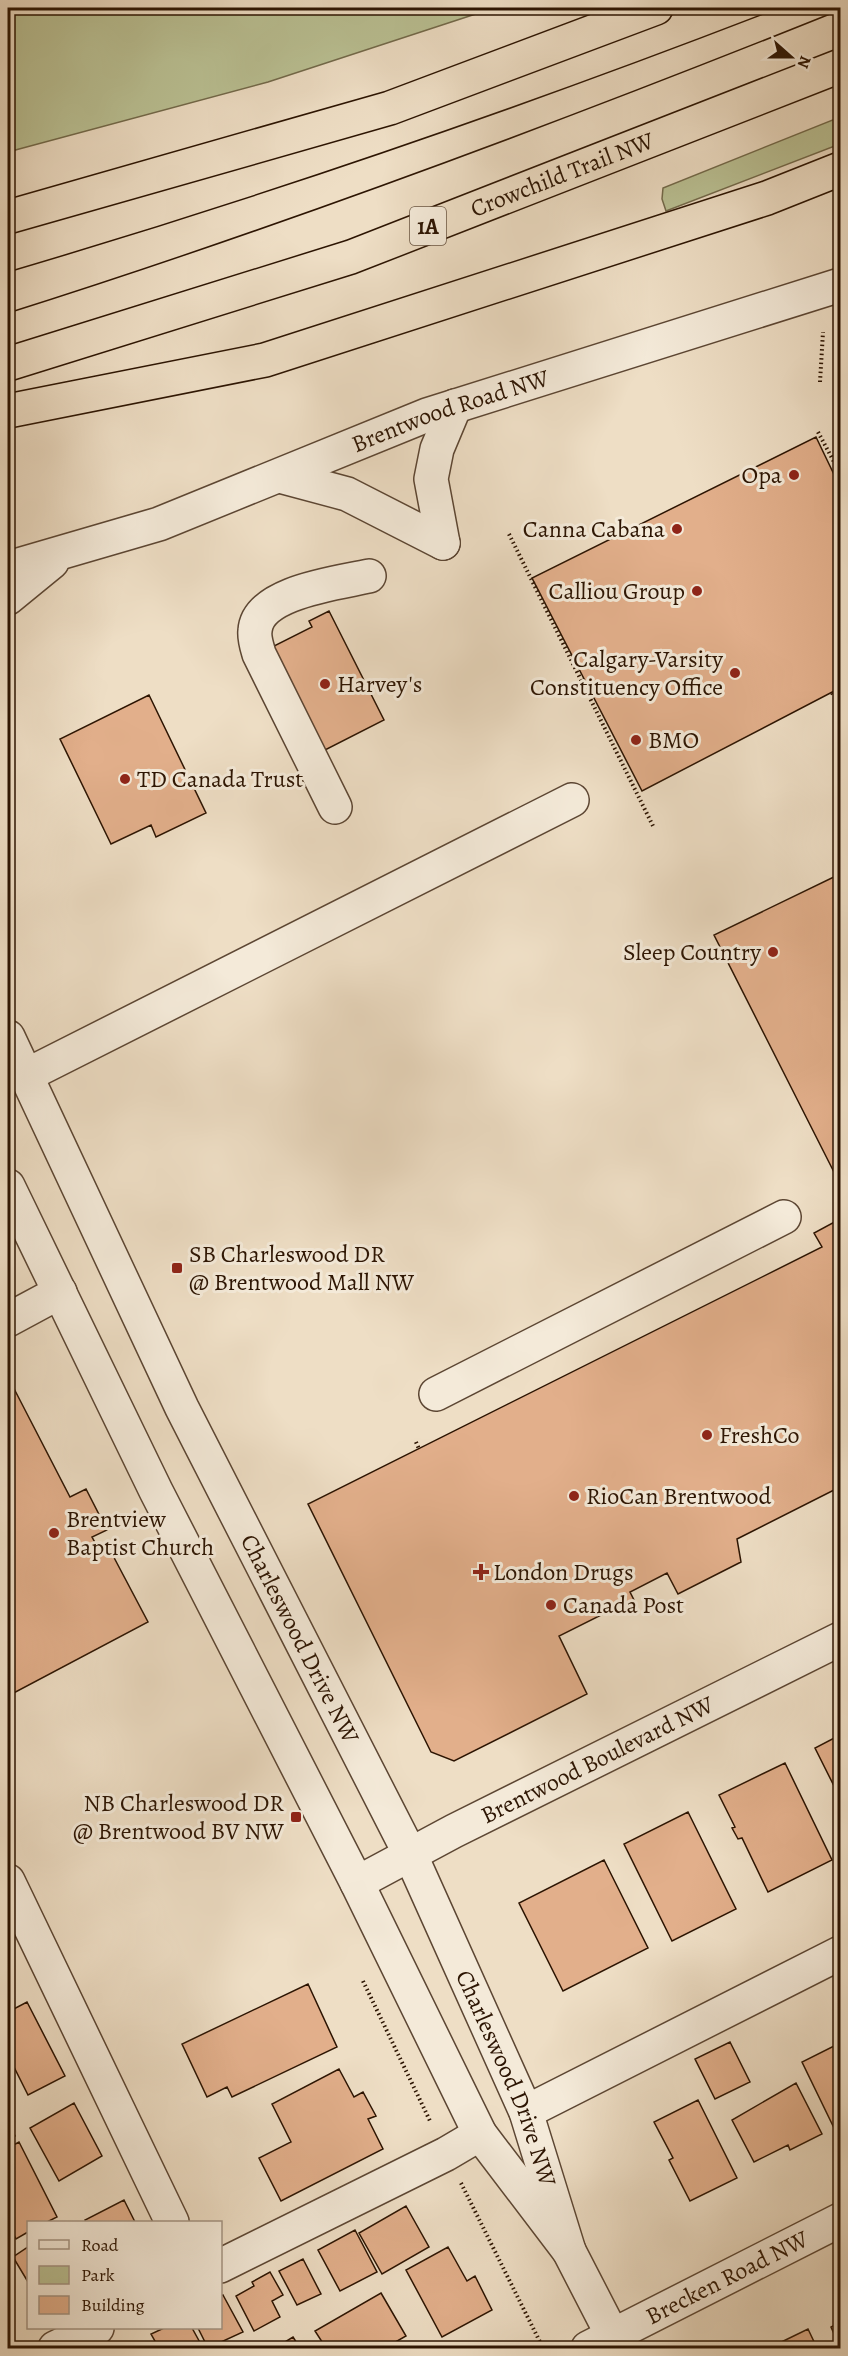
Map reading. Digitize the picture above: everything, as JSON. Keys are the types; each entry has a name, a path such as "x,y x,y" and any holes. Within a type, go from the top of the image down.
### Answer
{"highway":[{"path":"8,217 390,108 656,8"},
{"name":"Crowchild Trail NW","path":"8,364 351,257 840,66"},
{"path":"8,411 265,360 767,198 840,169"}],"street":[{"name":"Brentwood Road NW","path":"8,568 159,524 455,406 840,285"},
{"path":"280,476 347,494 443,543 431,479 437,449 455,406"},
{"name":"Brentwood Road NW","path":"8,598 65,551"},
{"path":"335,807 259,654 255,631 260,615 274,602 301,592 369,576"},
{"path":"27,1075 572,800"},
{"name":"Charleswood Drive NW","path":"8,1037 182,1408 411,1857 526,2112 569,2251 606,2344"},
{"name":"Charleswood Drive NW","path":"8,1186 156,1491 357,1883 480,2134 569,2251"},
{"path":"435,1394 784,1217"},
{"path":"8,1320 60,1292"},
{"name":"Brentwood Boulevard NW","path":"357,1883 411,1857 464,1826 840,1639"},
{"path":"8,1881 171,2221"},
{"path":"526,2112 840,1953"},
{"path":"222,2265 446,2154 480,2134"},
{"name":"Brecken Road NW","path":"606,2344 840,2220"},
{"path":"55,2349 95,2329"}],"path":[{"path":"820,382 823,332"},
{"path":"818,432 840,473"},
{"path":"509,534 654,828"},
{"path":"832,693 837,701"},
{"path":"416,1442 419,1449"},
{"path":"528,2315 543,2349"}],"green space":[{"path":"18,8 494,8 268,82 8,152 8,10"},
{"path":"840,117 840,144 666,211 662,199 663,188"}],"building":[{"path":"816,437 840,487 840,688 642,791 532,578"},
{"path":"329,611 384,720 325,750 272,647 312,627 309,621"},
{"path":"149,695 206,813 156,837 151,825 111,844 60,739"},
{"path":"840,874 840,1184 714,935"},
{"name":"RioCan Brentwood","path":"840,1219 840,1487 737,1539 741,1562 678,1594 667,1573 630,1592 636,1604 617,1613 615,1608 559,1636 587,1694 454,1761 431,1752 308,1504 822,1247 814,1233"},
{"name":"Brentview Baptist Church","path":"8,1377 70,1497 86,1489 107,1530 92,1537 102,1555 110,1550 148,1622 8,1696"},
{"path":"840,1735 840,1798 815,1748"},
{"path":"785,1763 832,1860 768,1892 742,1838 738,1839 732,1828 735,1827 719,1795"},
{"path":"688,1812 736,1909 672,1941 624,1844"},
{"path":"604,1860 648,1948 563,1991 519,1903"},
{"path":"308,1984 337,2047 232,2097 227,2087 207,2097 182,2044"},
{"path":"27,2002 65,2076 28,2095 8,2055 8,2012"},
{"path":"730,2042 750,2082 715,2099 695,2059"},
{"path":"840,2043 840,2125 834,2128 802,2062"},
{"path":"339,2069 354,2097 363,2092 376,2116 368,2119 383,2149 281,2201 259,2158 291,2142 272,2104"},
{"path":"796,2083 822,2134 790,2150 788,2145 754,2162 732,2120"},
{"path":"698,2100 737,2178 690,2201 669,2160 673,2158 654,2122"},
{"path":"74,2103 102,2156 59,2181 30,2128"},
{"path":"8,2120 15,2136 8,2140"},
{"path":"19,2142 57,2217 49,2221 27,2221 27,2233 16,2239 8,2222 8,2148"},
{"path":"124,2200 134,2221 86,2221"},
{"path":"406,2206 429,2247 382,2274 359,2233"},
{"path":"355,2230 377,2272 340,2291 318,2250"},
{"path":"448,2247 467,2281 475,2276 492,2310 442,2337 406,2270"},
{"path":"27,2248 27,2280 13,2257"},
{"path":"303,2259 321,2294 297,2305 279,2271"},
{"path":"270,2272 283,2295 272,2301 280,2317 254,2331 236,2296 254,2286 252,2282"},
{"path":"381,2293 406,2336 385,2348 326,2348 315,2331"},
{"path":"222,2295 243,2332 208,2348 198,2329 222,2329"},
{"path":"840,2322 840,2347 831,2327"},
{"path":"162,2329 193,2329 203,2348 159,2348 151,2334"},
{"path":"808,2329 817,2348 769,2348"},
{"path":"293,2337 300,2348 275,2348"}],"tram line":[{"path":"8,272 106,243 397,148 588,80 779,8"},
{"path":"8,313 323,207 531,131 840,10"}],"place":[{"name":"Opa","path":"794,475"},
{"name":"Canna Cabana","path":"677,529"},
{"name":"Calliou Group","path":"697,591"},
{"name":"Calgary-Varsity Constituency Office","path":"735,673"},
{"name":"Harvey's","path":"325,684"},
{"name":"BMO","path":"636,740"},
{"name":"TD Canada Trust","path":"125,779"},
{"name":"Sleep Country","path":"773,952"},
{"name":"SB Charleswood DR @ Brentwood Mall NW","path":"177,1268"},
{"name":"FreshCo","path":"707,1435"},
{"name":"RioCan Brentwood","path":"574,1496"},
{"name":"Brentview Baptist Church","path":"54,1533"},
{"name":"London Drugs","path":"481,1572"},
{"name":"Canada Post","path":"551,1605"},
{"name":"NB Charleswood DR @ Brentwood BV NW","path":"296,1817"}]}
